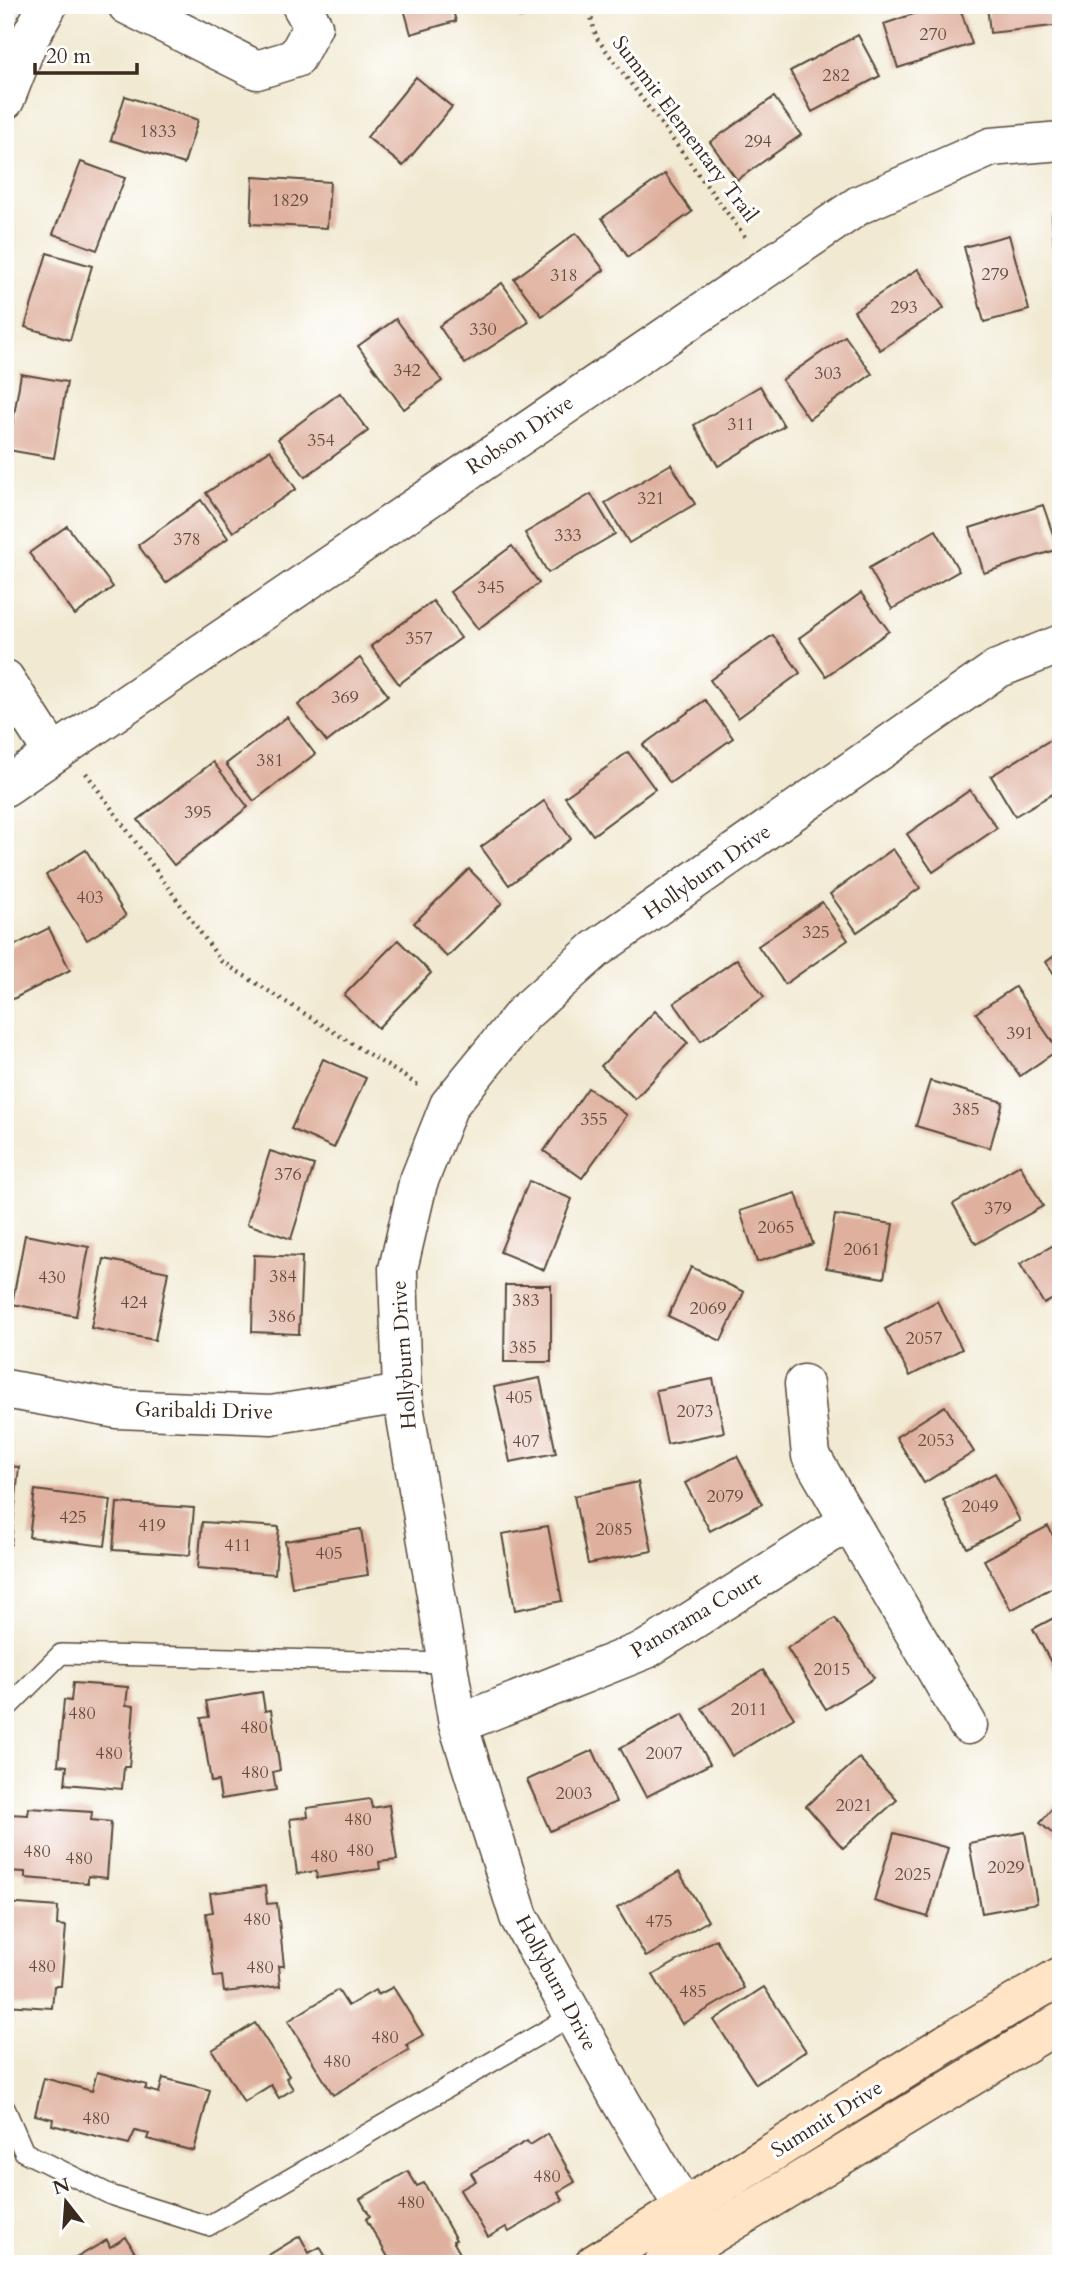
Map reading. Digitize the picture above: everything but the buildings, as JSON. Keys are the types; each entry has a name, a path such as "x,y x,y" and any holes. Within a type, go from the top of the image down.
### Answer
{"main road":[{"name":"Summit Drive","path":"663,2264 693,2224 947,2043 1061,1976"},
{"name":"Summit Drive","path":"593,2264 693,2224 1061,2022"}],"street":[{"path":"5,100 29,39 48,5"},
{"path":"127,5 257,70 296,58 313,26 302,5"},
{"name":"Robson Drive","path":"5,787 69,762 771,264 859,205 992,147 1061,141"},
{"name":"Hollyburn Drive","path":"693,2224 519,1917 458,1724 402,1394 398,1269 418,1183 449,1105 524,1013 596,949 998,669 1061,644"},
{"path":"5,679 69,762"},
{"path":"804,1384 811,1456 968,1725"},
{"name":"Garibaldi Drive","path":"5,1389 117,1409 271,1415 402,1394"},
{"name":"Panorama Court","path":"458,1724 646,1649 848,1522"}],"lane":[{"path":"5,1710 61,1654 447,1663"},
{"path":"5,2108 24,2152 114,2196 208,2226 573,2015"}],"path":[{"name":"Summit Elementary Trail","path":"588,5 596,37 749,241 771,264"},
{"path":"69,762 221,961 428,1091"}],"water":[{"path":"516,5 548,5 548,6 521,18"}]}
